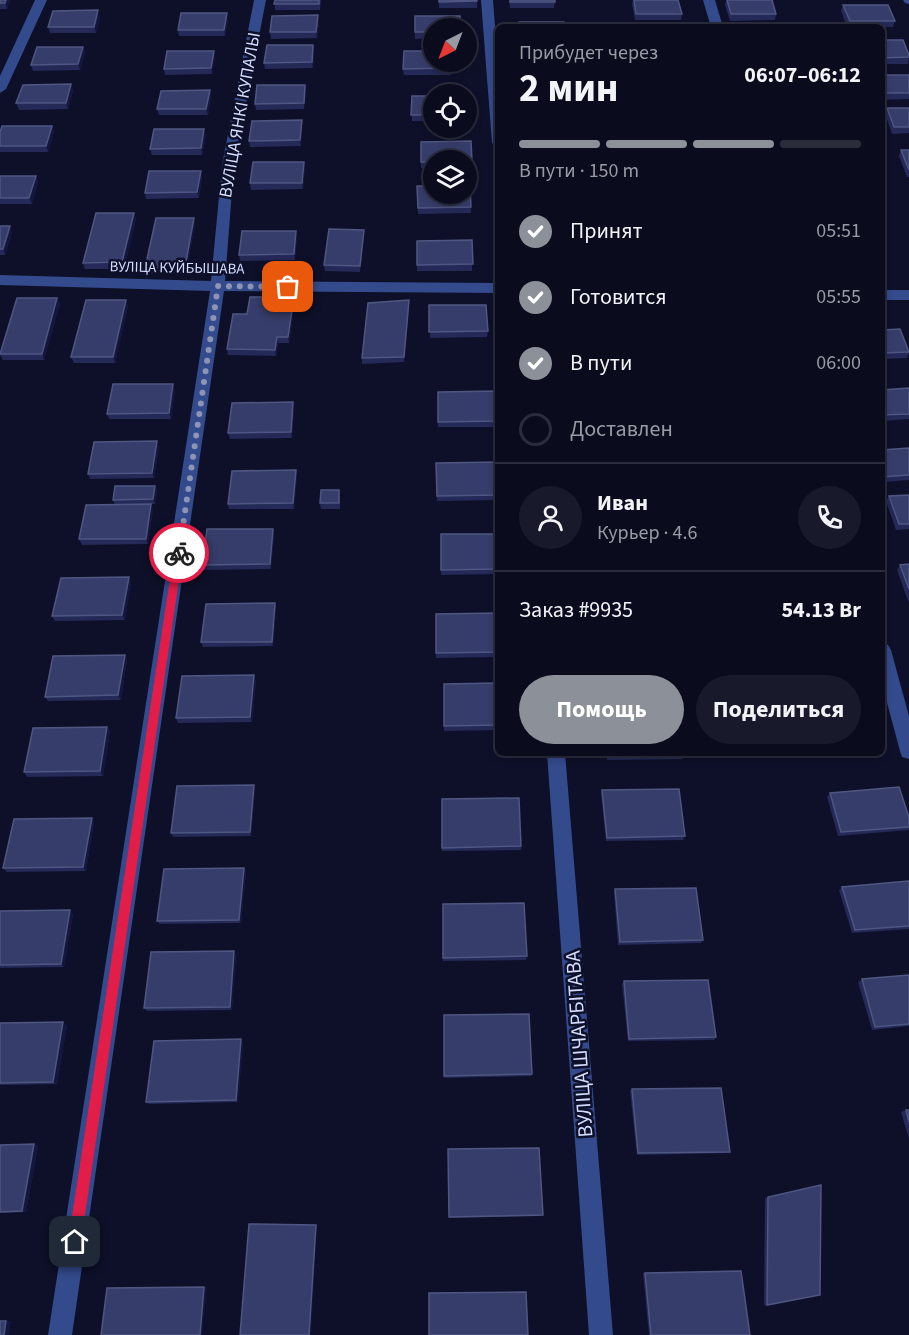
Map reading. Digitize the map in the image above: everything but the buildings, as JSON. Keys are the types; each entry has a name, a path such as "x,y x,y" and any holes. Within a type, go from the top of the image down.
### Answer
{"street":[{"path":"0,89 41,0"},
{"name":"ВУЛІЦА ЯНКІ КУПАЛЫ","path":"60,1335 218,286 228,165 260,0"},
{"path":"487,0 495,104"},
{"path":"709,0 716,24"},
{"name":"ВУЛІЦА КУЙБЫШАВА","path":"0,280 218,286 495,288"},
{"path":"885,295 909,295"},
{"path":"885,661 909,751"},
{"name":"ВУЛІЦА ШЧАРБІТАВА","path":"556,756 601,1335"}],"way so far":[{"path":"179,553 218,286 288,287"}],"route":[{"path":"75,1242 179,553"}]}
